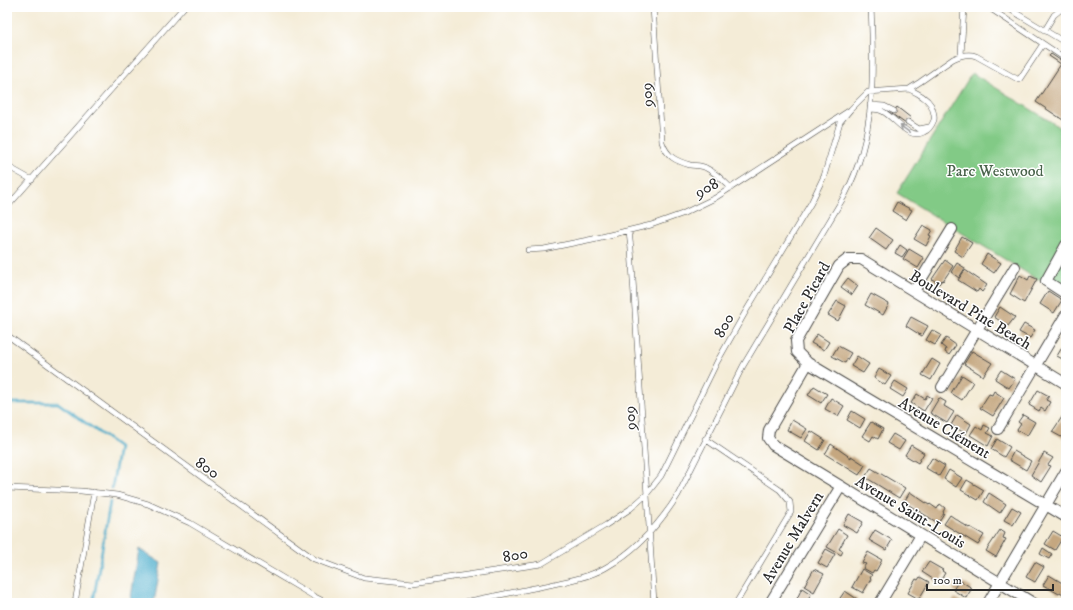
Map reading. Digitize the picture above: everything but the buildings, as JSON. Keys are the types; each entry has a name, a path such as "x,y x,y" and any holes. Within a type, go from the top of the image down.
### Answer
{"street":[{"path":"914,292 952,228"},
{"path":"1066,245 1046,281 1066,294"},
{"name":"Place Picard","path":"808,363 797,352 796,341 839,266 848,259 861,259"},
{"name":"Boulevard Pine Beach","path":"861,259 1066,384"},
{"path":"942,387 1015,267"},
{"path":"998,429 1065,316"},
{"name":"Avenue Saint-Louis","path":"808,363 769,430 768,438 773,445 1033,603"},
{"name":"Avenue Clément","path":"808,363 1066,517"},
{"path":"988,603 1045,504 1066,471"},
{"name":"Avenue Malvern","path":"770,603 841,486"},
{"path":"880,603 920,535"}],"lane":[{"path":"7,206 32,180 184,7"},
{"name":"909","path":"653,7 662,142 665,150 670,156 676,159 704,167 712,171 730,188"},
{"path":"459,603 568,581 603,569 624,556 649,534 663,517 678,495 743,366 852,182 864,147 870,107 874,60 871,7"},
{"path":"961,55 964,7"},
{"path":"988,7 1066,59"},
{"path":"1006,7 1066,43"},
{"path":"1044,30 1054,15 1064,7"},
{"path":"871,91 909,89 953,59 961,55 971,54 1019,80 1043,44"},
{"path":"870,107 882,111 905,130 913,134 923,133 933,123 934,112 928,102 920,94 909,89"},
{"name":"908","path":"528,250 563,245 629,231 682,214 715,198 850,110 866,93 871,91"},
{"path":"870,107 884,106 894,111"},
{"name":"800","path":"7,336 314,559 364,578 414,583 541,564 630,509 646,495 661,476 717,362 811,204 824,176 838,127 842,118 850,110"},
{"path":"908,122 919,129 927,128 933,123"},
{"path":"7,166 32,180"},
{"name":"909","path":"629,231 632,257 654,603"},
{"path":"705,439 780,490 790,502 791,512 736,603"},
{"path":"7,488 94,492 128,498 148,504 175,515 204,531 309,594 327,603"},
{"path":"75,603 94,492"}],"green space":[{"name":"Parc Westwood","path":"972,73 1066,131 1066,294 1046,281 1035,278 897,193"}],"water":[{"path":"139,549 161,563 154,603 130,603"}],"waterway":[{"path":"7,403 58,403 119,447 112,488"},
{"path":"93,603 110,502"}]}
